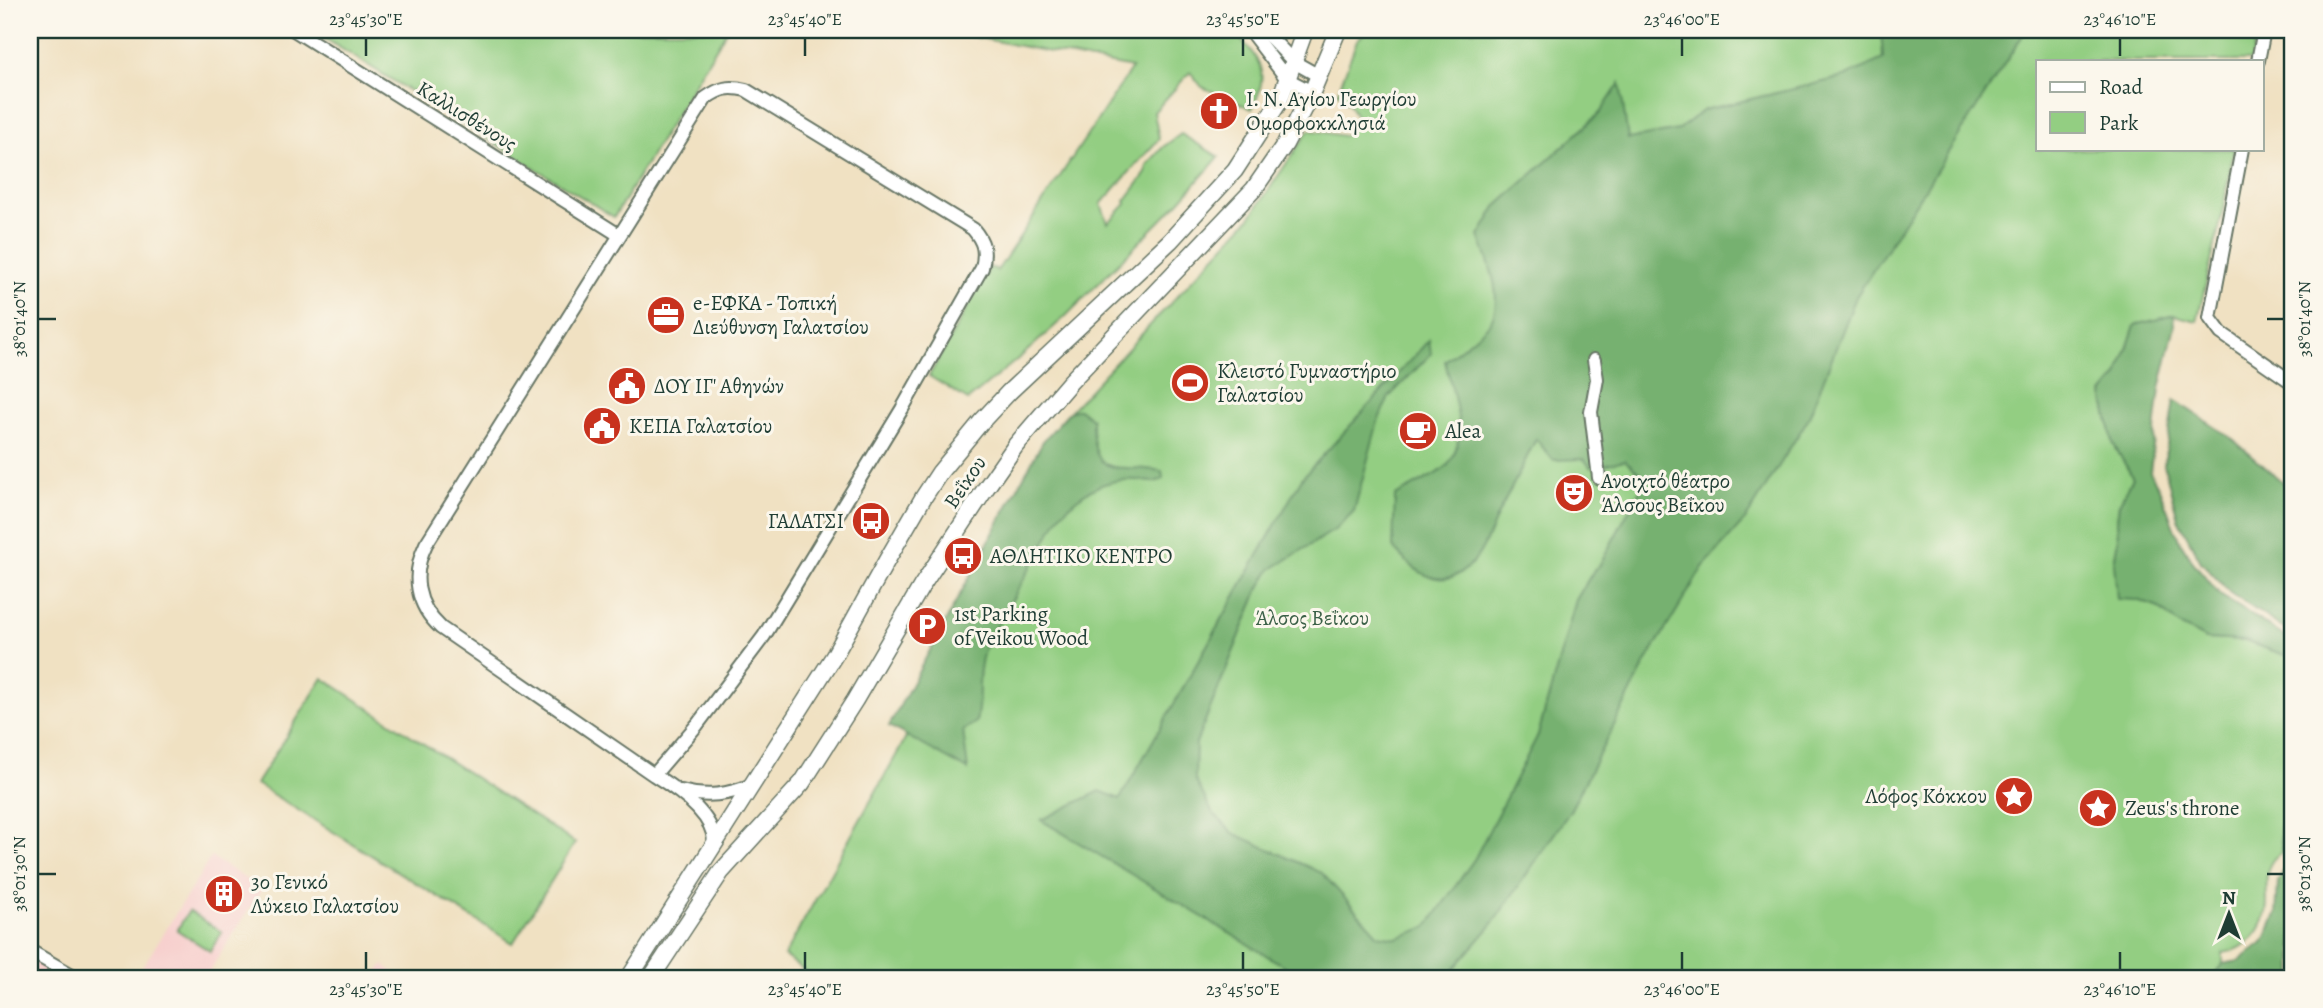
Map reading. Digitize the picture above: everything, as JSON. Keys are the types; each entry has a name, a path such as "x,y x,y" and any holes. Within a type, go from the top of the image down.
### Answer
{"main road":[{"path":"1269,30 1285,30"},
{"name":"Βεΐκου","path":"629,978 834,656 898,539 940,472 1010,392 1170,241 1235,170 1279,102 1305,30"},
{"name":"Βεΐκου","path":"650,978 721,872 802,783 855,700 921,587 1016,446 1070,382 1254,189 1285,144 1312,92 1338,30"}],"street":[{"name":"Καλλισθένους","path":"294,30 619,234"},
{"path":"1252,30 1287,79 1312,92"},
{"path":"1263,30 1294,62 1319,76"},
{"path":"2258,60 2264,30"},
{"path":"654,775 697,725 764,636 902,409 982,268 985,254 982,240 973,229 746,90 731,87 719,89 706,98 619,234 426,544 420,559 417,587 426,613 441,628 654,775 681,791 711,828 714,843"},
{"path":"2242,150 2210,318 2216,328 2293,383"},
{"path":"1594,360 1597,379 1591,412 1599,478"},
{"path":"681,791 729,794 752,785"},
{"path":"30,951 77,978"}],"shaded area":[{"path":"211,857 262,889 205,978 145,978 138,974"},
{"path":"30,953 66,974 64,978 30,978"},
{"path":"383,965 402,978 375,978"}],"green space":[{"path":"311,30 727,30 614,217"},
{"path":"939,30 1232,30 1255,57 1262,75 1252,109 1202,87 1190,72 1154,112 1159,139 1101,204 1108,223 1126,204 1125,201 1146,173 1147,165 1163,147 1181,134 1219,157 1180,201 1067,315 968,400 929,376 990,267 997,271 1132,68"},
{"name":"Άλσος Βεΐκου","path":"1368,30 2258,30 2251,60 2036,60 2036,150 2234,150 2197,321 2174,315 2135,325 2118,376 2103,394 2113,443 2133,478 2119,504 2114,563 2137,600 2159,608 2179,625 2206,639 2245,641 2285,655 2293,654 2293,801 2281,825 2282,852 2268,868 2266,912 2254,937 2240,948 2223,953 2223,964 2211,978 815,978 784,956 907,736 1057,425 1249,219 1309,130 1344,136 1357,119 1350,105 1338,92 1357,40"},
{"path":"1881,30 2026,30 1856,297 1808,419 1746,519 1703,567 1650,655 1570,811 1491,926 1446,978 1304,978 1041,820 1100,791 1120,799 1302,478 1429,340 1431,354 1389,397 1378,421 1354,511 1336,529 1270,570 1258,591 1196,743 1195,779 1212,812 1233,833 1322,873 1378,935 1397,938 1427,927 1475,858 1538,735 1576,600 1599,566 1646,479 1625,460 1591,468 1584,459 1553,460 1536,439 1482,550 1463,571 1452,577 1431,577 1411,566 1393,547 1395,496 1447,466 1458,442 1458,415 1445,361 1483,330 1495,311 1493,278 1479,236 1496,207 1600,113 1620,83 1628,139 1678,130 1704,110 1844,77 1883,59"},
{"path":"2174,315 2175,325 2160,389 2150,472 2179,540 2193,562 2220,595 2293,642 2293,654 2285,655 2245,641 2206,639 2179,625 2159,608 2137,600 2117,599 2114,563 2119,504 2133,478 2113,443 2103,394 2118,376 2135,325"},
{"path":"2174,400 2230,437 2293,491 2293,635 2230,593 2201,562 2178,519 2164,465"},
{"path":"1079,409 1092,419 1093,440 1103,462 1121,468 1162,471 1163,479 1153,482 1125,480 1104,484 1085,493 1061,514 985,647 980,668 976,722 963,731 968,770 889,726 1043,441 1069,412"},
{"path":"323,678 575,843 513,943 256,784"},
{"path":"2293,801 2293,856 2282,852 2280,831 2285,813"},
{"path":"2287,865 2293,865 2293,978 2211,978 2223,964 2239,961 2263,943 2276,915 2278,881"},
{"path":"189,911 222,932 210,951 177,930"}],"place":[{"name":"Ι. Ν. Αγίου Γεωργίου Ομορφοκκλησιά","path":"1219,111"},
{"name":"e-ΕΦΚΑ - Τοπική Διεύθυνση Γαλατσίου","path":"666,315"},
{"name":"Κλειστό Γυμναστήριο Γαλατσίου","path":"1190,383"},
{"name":"ΔΟΥ ΙΓ' Αθηνών","path":"627,386"},
{"name":"ΚΕΠΑ Γαλατσίου","path":"602,426"},
{"name":"Alea","path":"1418,431"},
{"name":"Ανοιχτό θέατρο Άλσους Βεΐκου","path":"1574,493"},
{"name":"ΓΑΛΑΤΣΙ","path":"871,521"},
{"name":"ΑΘΛΗΤΙΚΟ ΚΕΝΤΡΟ","path":"963,556"},
{"name":"1st Parking of Veikou Wood","path":"927,626"},
{"name":"Λόφος Κόκκου","path":"2014,796"},
{"name":"Zeus's throne","path":"2098,808"},
{"name":"3ο Γενικό Λύκειο Γαλατσίου","path":"224,894"}]}
